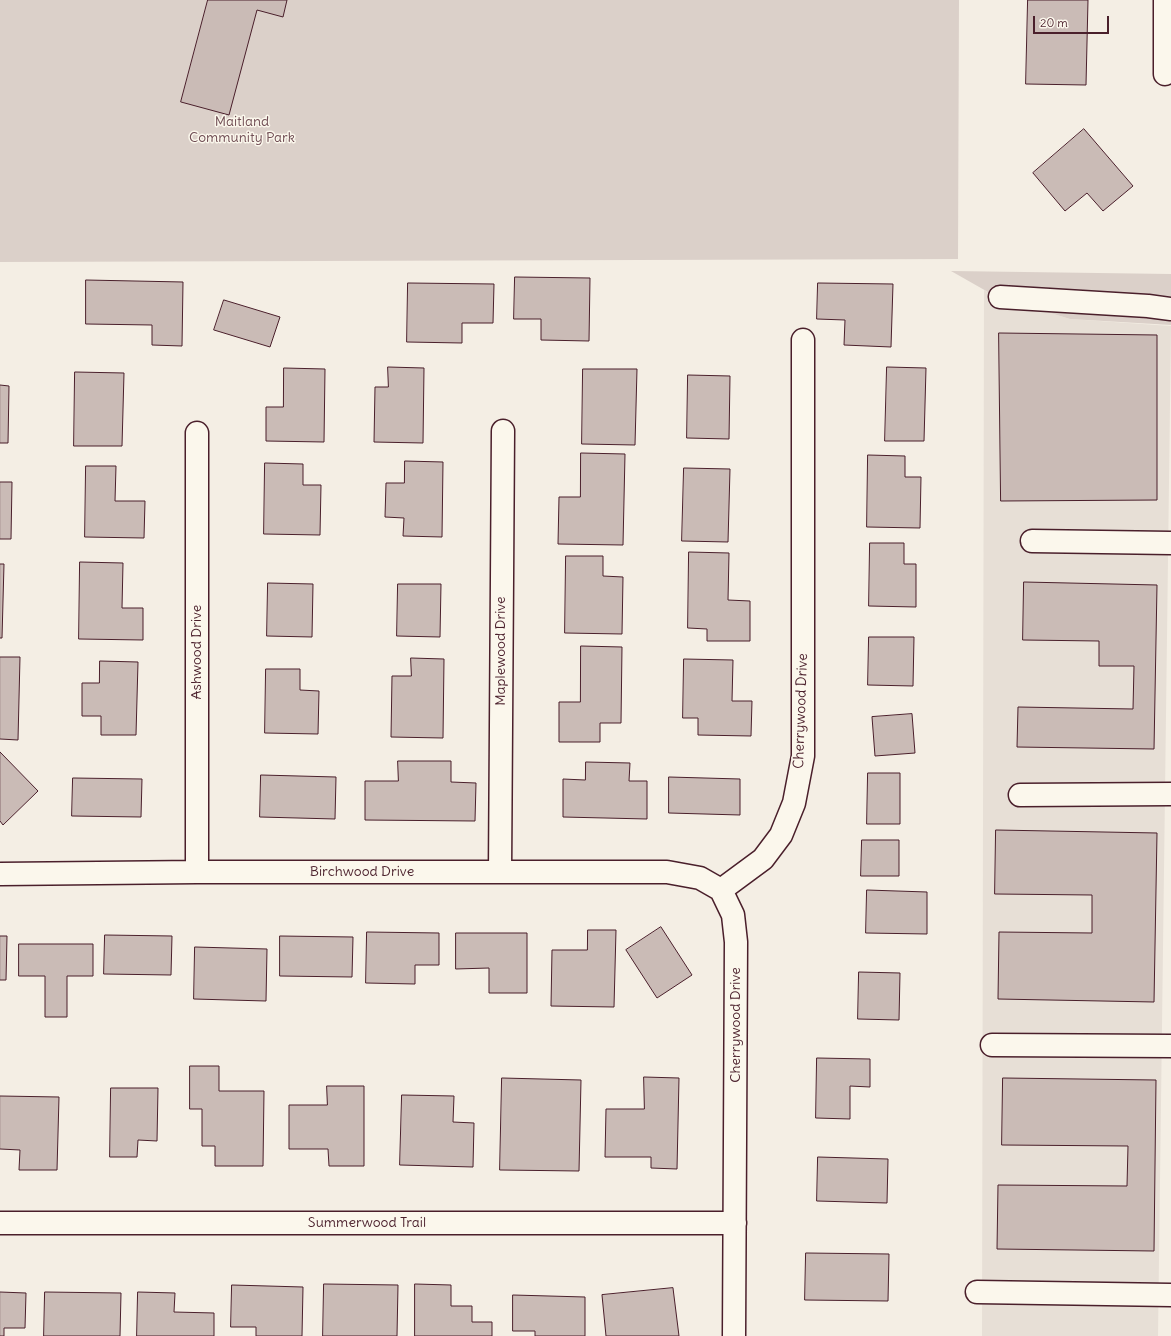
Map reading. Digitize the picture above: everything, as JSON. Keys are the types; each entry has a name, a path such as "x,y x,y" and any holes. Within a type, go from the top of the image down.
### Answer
{"street":[{"path":"1165,0 1165,74"},
{"path":"1000,297 1148,306 1171,309"},
{"name":"Cherrywood Drive","path":"734,1336 736,942 733,915 721,890 763,859 781,835 794,803 803,756 803,340"},
{"name":"Maplewood Drive","path":"500,872 503,431"},
{"name":"Ashwood Drive","path":"196,433 197,872"},
{"path":"1032,541 1171,543"},
{"path":"1020,795 1171,794"},
{"name":"Birchwood Drive","path":"0,874 197,872 667,872 700,878 721,890"},
{"path":"992,1045 1171,1046"},
{"name":"Summerwood Trail","path":"0,1223 735,1223"},
{"path":"977,1292 1171,1295"}],"shaded area":[{"path":"984,290 995,296 1070,319 1171,326 1158,1336 982,1336"}],"green space":[{"name":"Maitland Community Park","path":"0,0 959,0 958,259 0,262"},
{"path":"951,271 1171,274 1171,325 1070,319 995,296"}],"building":[{"path":"208,0 287,0 283,17 257,10 229,115 181,102"},
{"path":"1028,0 1088,0 1086,85 1026,84"},
{"path":"1084,129 1133,186 1103,211 1087,193 1065,211 1033,173"},
{"path":"515,277 590,278 589,341 541,340 541,319 514,319"},
{"path":"86,280 183,282 182,346 152,345 152,325 86,324"},
{"path":"408,283 494,284 493,323 462,323 462,343 407,342"},
{"path":"818,283 893,284 891,347 844,345 845,320 817,319"},
{"path":"224,300 280,317 270,347 214,330"},
{"path":"999,333 1157,335 1157,500 1001,501"},
{"path":"388,367 424,368 423,443 374,442 375,387 388,387"},
{"path":"887,367 926,368 924,441 885,441"},
{"path":"284,368 325,369 324,442 266,441 266,407 283,407"},
{"path":"583,369 637,369 635,445 582,444"},
{"path":"75,372 124,373 122,446 74,446"},
{"path":"688,375 730,376 729,439 687,438"},
{"path":"0,385 9,386 8,443 0,443"},
{"path":"581,453 625,454 623,545 558,544 559,497 580,497"},
{"path":"868,455 905,456 905,477 921,477 920,528 867,527"},
{"path":"405,461 443,462 442,537 403,536 404,518 385,517 386,483 404,483"},
{"path":"265,463 303,464 303,485 321,485 320,535 264,534"},
{"path":"86,466 116,466 115,501 145,501 144,538 85,537"},
{"path":"684,468 730,469 728,542 682,541"},
{"path":"0,482 12,482 11,539 0,539"},
{"path":"870,543 904,543 904,564 916,564 916,607 869,606"},
{"path":"689,552 729,553 728,600 750,601 750,641 707,641 707,629 688,628"},
{"path":"566,556 603,556 603,576 623,577 622,634 565,633"},
{"path":"80,562 123,563 122,608 143,608 143,640 79,639"},
{"path":"0,564 4,564 2,638 0,638"},
{"path":"1024,582 1157,585 1154,749 1017,747 1018,707 1133,709 1134,666 1099,666 1099,641 1023,640"},
{"path":"268,583 313,584 312,637 267,636"},
{"path":"398,584 441,584 440,637 397,636"},
{"path":"869,637 914,637 913,686 868,685"},
{"path":"581,646 622,647 621,723 600,723 600,742 559,742 559,702 580,702"},
{"path":"0,657 20,657 18,740 0,739"},
{"path":"411,658 444,659 443,738 391,737 392,676 411,676"},
{"path":"684,659 733,660 732,701 752,701 751,736 698,735 698,718 683,718"},
{"path":"100,661 138,662 136,735 101,735 101,716 82,716 82,683 99,683"},
{"path":"266,669 300,669 300,690 319,691 318,734 265,733"},
{"path":"912,714 915,753 875,756 872,717"},
{"path":"0,752 38,791 3,825 0,821"},
{"path":"398,761 451,761 451,782 476,783 475,821 365,820 365,781 398,781"},
{"path":"586,762 630,763 629,781 647,781 647,819 563,817 563,779 585,780"},
{"path":"868,773 900,773 900,824 867,824"},
{"path":"261,775 336,777 335,819 260,817"},
{"path":"669,777 740,779 740,815 669,813"},
{"path":"73,778 142,779 141,817 72,816"},
{"path":"996,830 1157,833 1154,1002 998,999 999,932 1092,933 1092,895 995,894"},
{"path":"862,840 899,840 899,876 861,876"},
{"path":"867,890 927,892 927,934 866,933"},
{"path":"661,927 692,975 657,998 626,950"},
{"path":"588,930 616,930 614,1007 551,1006 552,950 587,950"},
{"path":"367,932 439,933 439,965 415,965 415,984 366,983"},
{"path":"456,933 527,933 527,993 489,993 489,968 456,969"},
{"path":"105,935 172,936 171,975 104,974"},
{"path":"0,936 7,936 6,980 0,980"},
{"path":"280,936 353,937 352,977 280,976"},
{"path":"19,944 93,944 93,976 67,976 67,1017 45,1017 45,976 19,976"},
{"path":"195,947 267,949 266,1001 194,999"},
{"path":"859,972 900,973 899,1020 858,1019"},
{"path":"817,1058 870,1059 870,1087 850,1086 850,1119 816,1118"},
{"path":"190,1066 219,1066 219,1091 264,1091 263,1166 215,1166 215,1146 202,1146 202,1109 190,1109"},
{"path":"644,1077 679,1078 677,1169 651,1168 651,1157 605,1157 606,1109 644,1109"},
{"path":"502,1078 581,1080 579,1171 500,1170"},
{"path":"1003,1078 1156,1080 1154,1251 997,1249 998,1185 1127,1186 1128,1146 1002,1145"},
{"path":"327,1086 364,1086 364,1166 329,1166 328,1149 289,1149 289,1105 327,1105"},
{"path":"111,1088 158,1088 157,1141 138,1140 137,1157 110,1157"},
{"path":"402,1095 454,1096 453,1122 474,1123 473,1167 400,1165"},
{"path":"0,1096 59,1097 57,1170 19,1170 20,1150 0,1149"},
{"path":"818,1157 888,1159 887,1203 817,1201"},
{"path":"806,1253 889,1254 888,1301 805,1300"},
{"path":"324,1284 398,1285 397,1336 323,1336"},
{"path":"415,1284 451,1285 451,1306 472,1306 472,1322 492,1322 492,1336 415,1336"},
{"path":"232,1285 303,1287 302,1336 256,1336 256,1327 231,1327"},
{"path":"673,1288 679,1336 606,1336 602,1295"},
{"path":"0,1292 26,1293 25,1328 4,1328 4,1336 0,1336"},
{"path":"45,1292 121,1293 120,1336 44,1336"},
{"path":"138,1292 175,1293 174,1312 214,1313 214,1336 137,1336"},
{"path":"513,1295 585,1297 585,1336 535,1336 535,1331 513,1331"}]}
